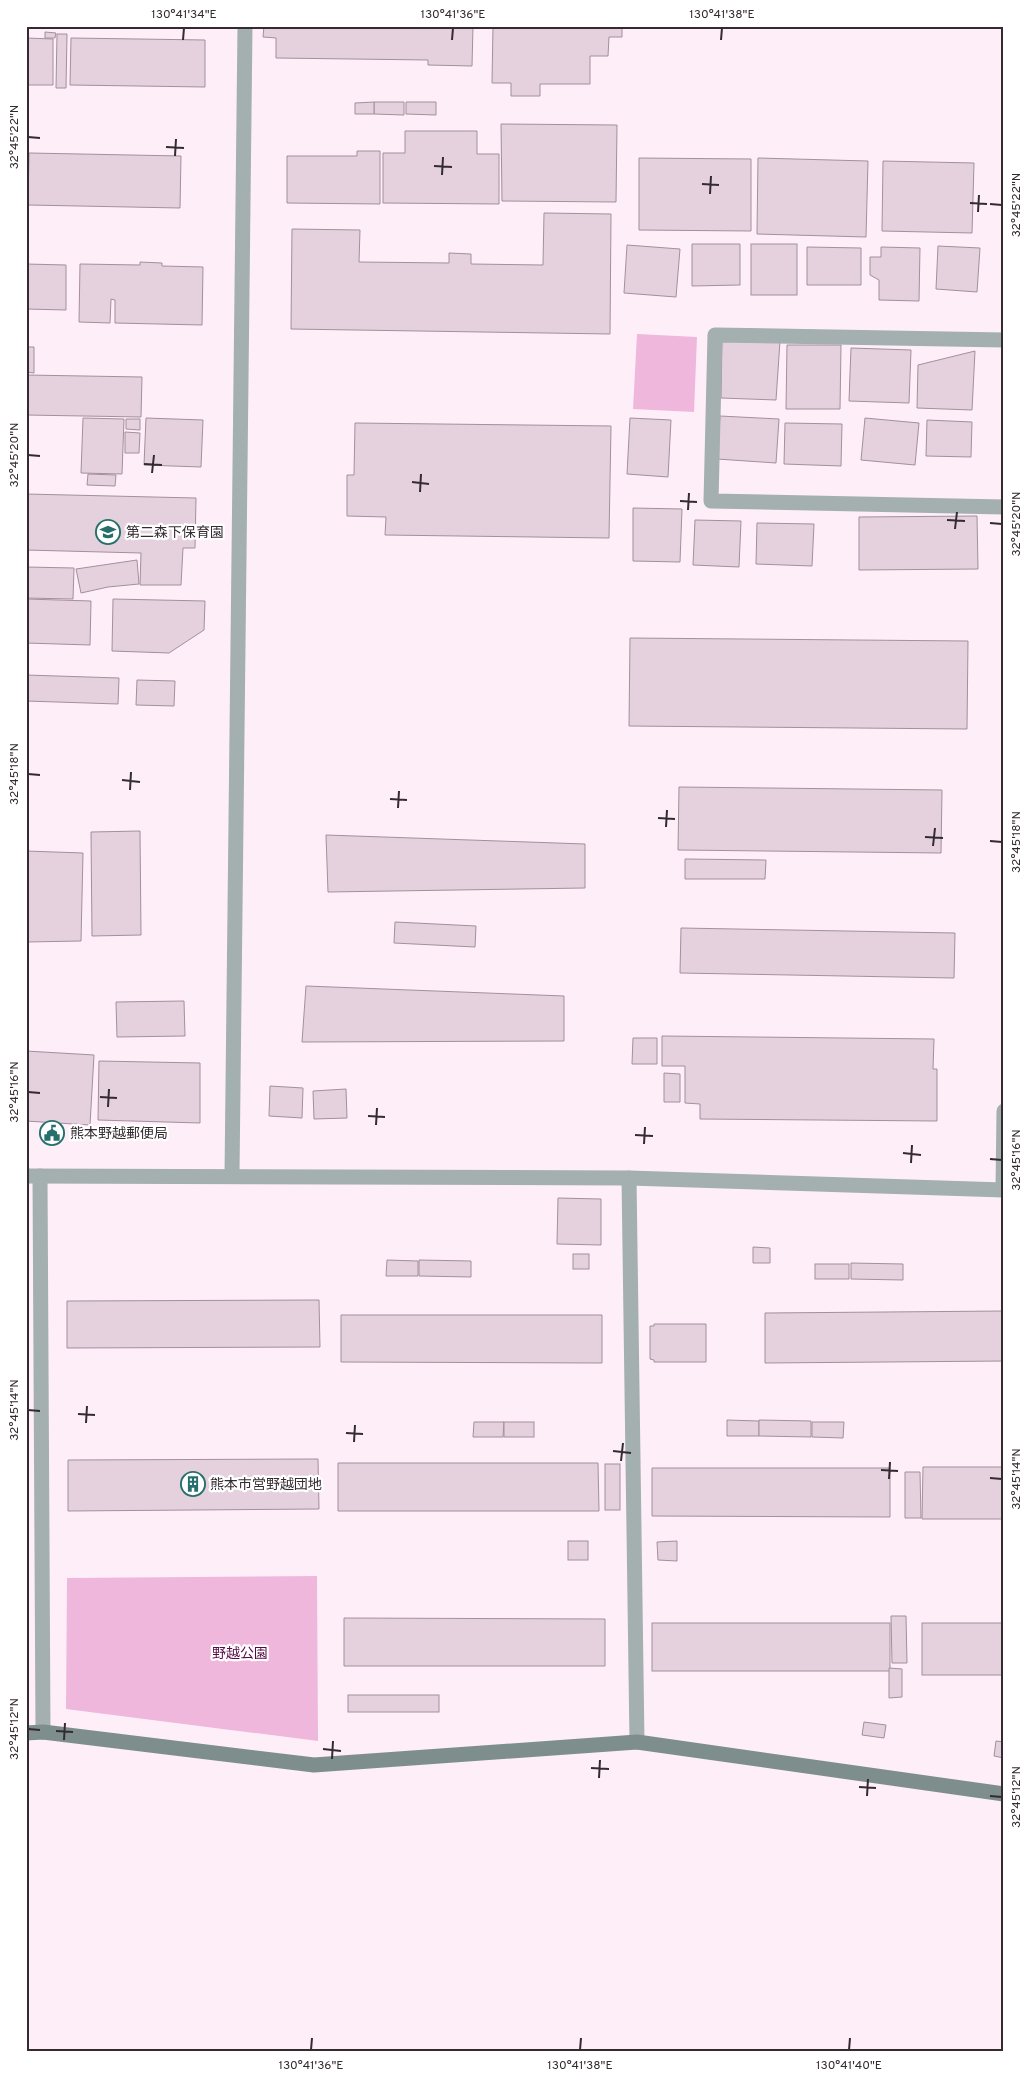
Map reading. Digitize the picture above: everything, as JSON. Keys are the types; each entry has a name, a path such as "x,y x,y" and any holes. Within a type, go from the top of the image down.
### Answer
{"street":[{"path":"232,1175 245,26"},
{"path":"1004,340 715,335 711,501 1004,506"},
{"path":"43,1732 33,1176 232,1175 629,1178 1003,1190 1004,1111"},
{"path":"629,1178 637,1742"},
{"path":"26,1733 43,1732 314,1765 637,1742 1004,1794"}],"green space":[{"path":"637,334 697,337 694,412 633,409"},
{"name":"野越公園","path":"317,1576 318,1741 66,1709 67,1578"}],"building":[{"path":"264,26 473,26 472,66 428,65 428,60 276,58 276,38 263,37"},
{"path":"493,26 622,26 622,37 609,37 608,56 590,56 590,84 540,84 540,96 511,96 511,83 492,83"},
{"path":"45,32 56,33 55,38 45,38"},
{"path":"57,34 67,34 66,88 56,88"},
{"path":"26,38 53,39 53,85 26,85"},
{"path":"71,38 205,40 205,87 70,85"},
{"path":"374,102 404,102 404,115 374,114"},
{"path":"374,102 374,114 355,114 355,103"},
{"path":"406,102 436,102 436,115 406,114"},
{"path":"501,124 617,125 616,202 502,201"},
{"path":"405,131 477,131 477,154 499,154 499,204 383,203 383,153 405,153"},
{"path":"357,151 380,151 380,204 287,203 287,156 357,156"},
{"path":"29,153 181,156 180,208 28,205"},
{"path":"639,158 751,159 751,231 639,230"},
{"path":"758,158 868,161 866,237 757,234"},
{"path":"883,161 974,163 972,233 882,231"},
{"path":"544,213 611,214 610,334 291,329 292,229 360,230 359,262 449,263 449,253 471,254 471,264 543,265"},
{"path":"692,244 740,244 740,285 692,286"},
{"path":"751,244 797,244 797,295 751,295"},
{"path":"627,245 680,249 676,297 624,293"},
{"path":"938,246 980,248 977,292 936,289"},
{"path":"807,247 861,248 861,285 807,285"},
{"path":"881,247 920,248 919,301 879,300 879,280 870,275 870,257 881,257"},
{"path":"140,262 162,263 162,266 203,267 202,325 115,323 115,300 111,299 110,323 79,322 80,264 140,265"},
{"path":"26,264 66,265 66,310 26,309"},
{"path":"722,339 780,341 776,400 721,398"},
{"path":"787,345 841,345 840,409 786,409"},
{"path":"26,347 34,347 34,373 26,372"},
{"path":"851,348 911,350 909,403 849,401"},
{"path":"975,351 972,410 917,408 918,365"},
{"path":"26,375 142,377 141,417 26,415"},
{"path":"720,416 779,419 776,463 717,459"},
{"path":"83,418 124,419 122,474 81,473"},
{"path":"146,418 203,420 201,467 144,465"},
{"path":"630,418 671,420 668,477 627,474"},
{"path":"865,418 919,423 915,465 861,460"},
{"path":"126,419 140,419 140,430 126,429"},
{"path":"927,420 972,422 971,457 926,456"},
{"path":"355,423 611,426 609,538 385,535 386,517 347,516 347,475 354,475"},
{"path":"785,423 842,424 841,466 784,464"},
{"path":"125,432 140,433 139,453 125,453"},
{"path":"88,474 116,475 115,486 87,485"},
{"path":"26,494 196,498 195,548 183,548 181,585 140,585 141,553 26,550"},
{"path":"633,508 682,509 680,562 633,561"},
{"path":"977,516 978,569 859,570 859,517"},
{"path":"695,520 741,521 739,567 693,565"},
{"path":"757,523 814,524 812,566 756,564"},
{"path":"137,560 139,584 108,587 81,593 76,569"},
{"path":"26,567 74,568 73,599 26,598"},
{"path":"26,599 91,601 90,645 26,643"},
{"path":"113,599 205,601 204,630 169,653 112,651"},
{"path":"630,638 968,641 967,729 629,726"},
{"path":"26,675 119,678 118,704 26,701"},
{"path":"137,680 175,681 174,706 136,705"},
{"path":"679,787 942,790 941,853 678,850"},
{"path":"140,831 141,935 92,936 91,832"},
{"path":"326,835 585,844 585,888 328,892"},
{"path":"26,851 83,853 81,941 26,942"},
{"path":"685,859 766,860 765,879 685,879"},
{"path":"395,922 476,926 475,947 394,943"},
{"path":"681,928 955,933 954,978 680,973"},
{"path":"306,986 564,996 564,1041 302,1042"},
{"path":"184,1001 185,1036 117,1037 116,1002"},
{"path":"662,1036 934,1039 933,1069 937,1069 937,1121 700,1119 700,1104 685,1103 685,1066 662,1066"},
{"path":"633,1038 657,1038 657,1064 632,1064"},
{"path":"26,1051 94,1055 90,1125 26,1121"},
{"path":"99,1061 200,1063 200,1123 98,1120"},
{"path":"664,1073 680,1074 680,1102 664,1102"},
{"path":"270,1086 303,1088 302,1118 269,1116"},
{"path":"346,1089 347,1118 314,1119 313,1091"},
{"path":"558,1198 601,1199 601,1245 557,1244"},
{"path":"753,1247 770,1248 770,1263 753,1263"},
{"path":"573,1254 589,1254 589,1269 573,1269"},
{"path":"387,1260 418,1261 418,1276 386,1276"},
{"path":"419,1260 471,1261 471,1277 419,1276"},
{"path":"851,1263 903,1264 903,1280 851,1279"},
{"path":"815,1264 849,1264 849,1279 815,1279"},
{"path":"319,1300 320,1347 67,1348 67,1301"},
{"path":"1004,1311 1004,1361 765,1363 765,1313"},
{"path":"341,1315 602,1315 602,1363 341,1362"},
{"path":"654,1324 706,1324 706,1362 654,1362 654,1360 650,1359 650,1326 654,1326"},
{"path":"727,1420 759,1421 759,1436 727,1436"},
{"path":"759,1420 811,1421 811,1437 759,1436"},
{"path":"474,1422 504,1422 503,1437 473,1437"},
{"path":"504,1422 534,1422 534,1437 504,1437"},
{"path":"812,1422 844,1422 843,1438 812,1437"},
{"name":"熊本市営野越団地","path":"318,1459 319,1509 68,1511 68,1460"},
{"path":"338,1463 598,1463 599,1511 338,1511"},
{"path":"605,1464 620,1464 620,1510 605,1510"},
{"path":"923,1467 1004,1467 1004,1519 922,1519"},
{"path":"652,1468 890,1468 890,1517 652,1516"},
{"path":"905,1472 920,1472 921,1518 905,1518"},
{"path":"568,1541 588,1541 588,1560 568,1560"},
{"path":"677,1541 677,1561 658,1560 657,1542"},
{"path":"891,1616 906,1616 907,1663 892,1663"},
{"path":"344,1618 605,1619 605,1666 344,1666"},
{"path":"652,1623 890,1623 890,1671 652,1671"},
{"path":"922,1623 1004,1623 1004,1675 922,1675"},
{"path":"889,1668 902,1669 902,1697 889,1698"},
{"path":"348,1695 439,1695 439,1712 348,1712"},
{"path":"864,1722 886,1725 884,1738 862,1735"},
{"path":"996,1741 1004,1742 1004,1758 994,1756"}],"place":[{"name":"第二森下保育園","path":"108,532"},
{"name":"熊本野越郵便局","path":"52,1133"},
{"name":"熊本市営野越団地","path":"193,1484"}]}
